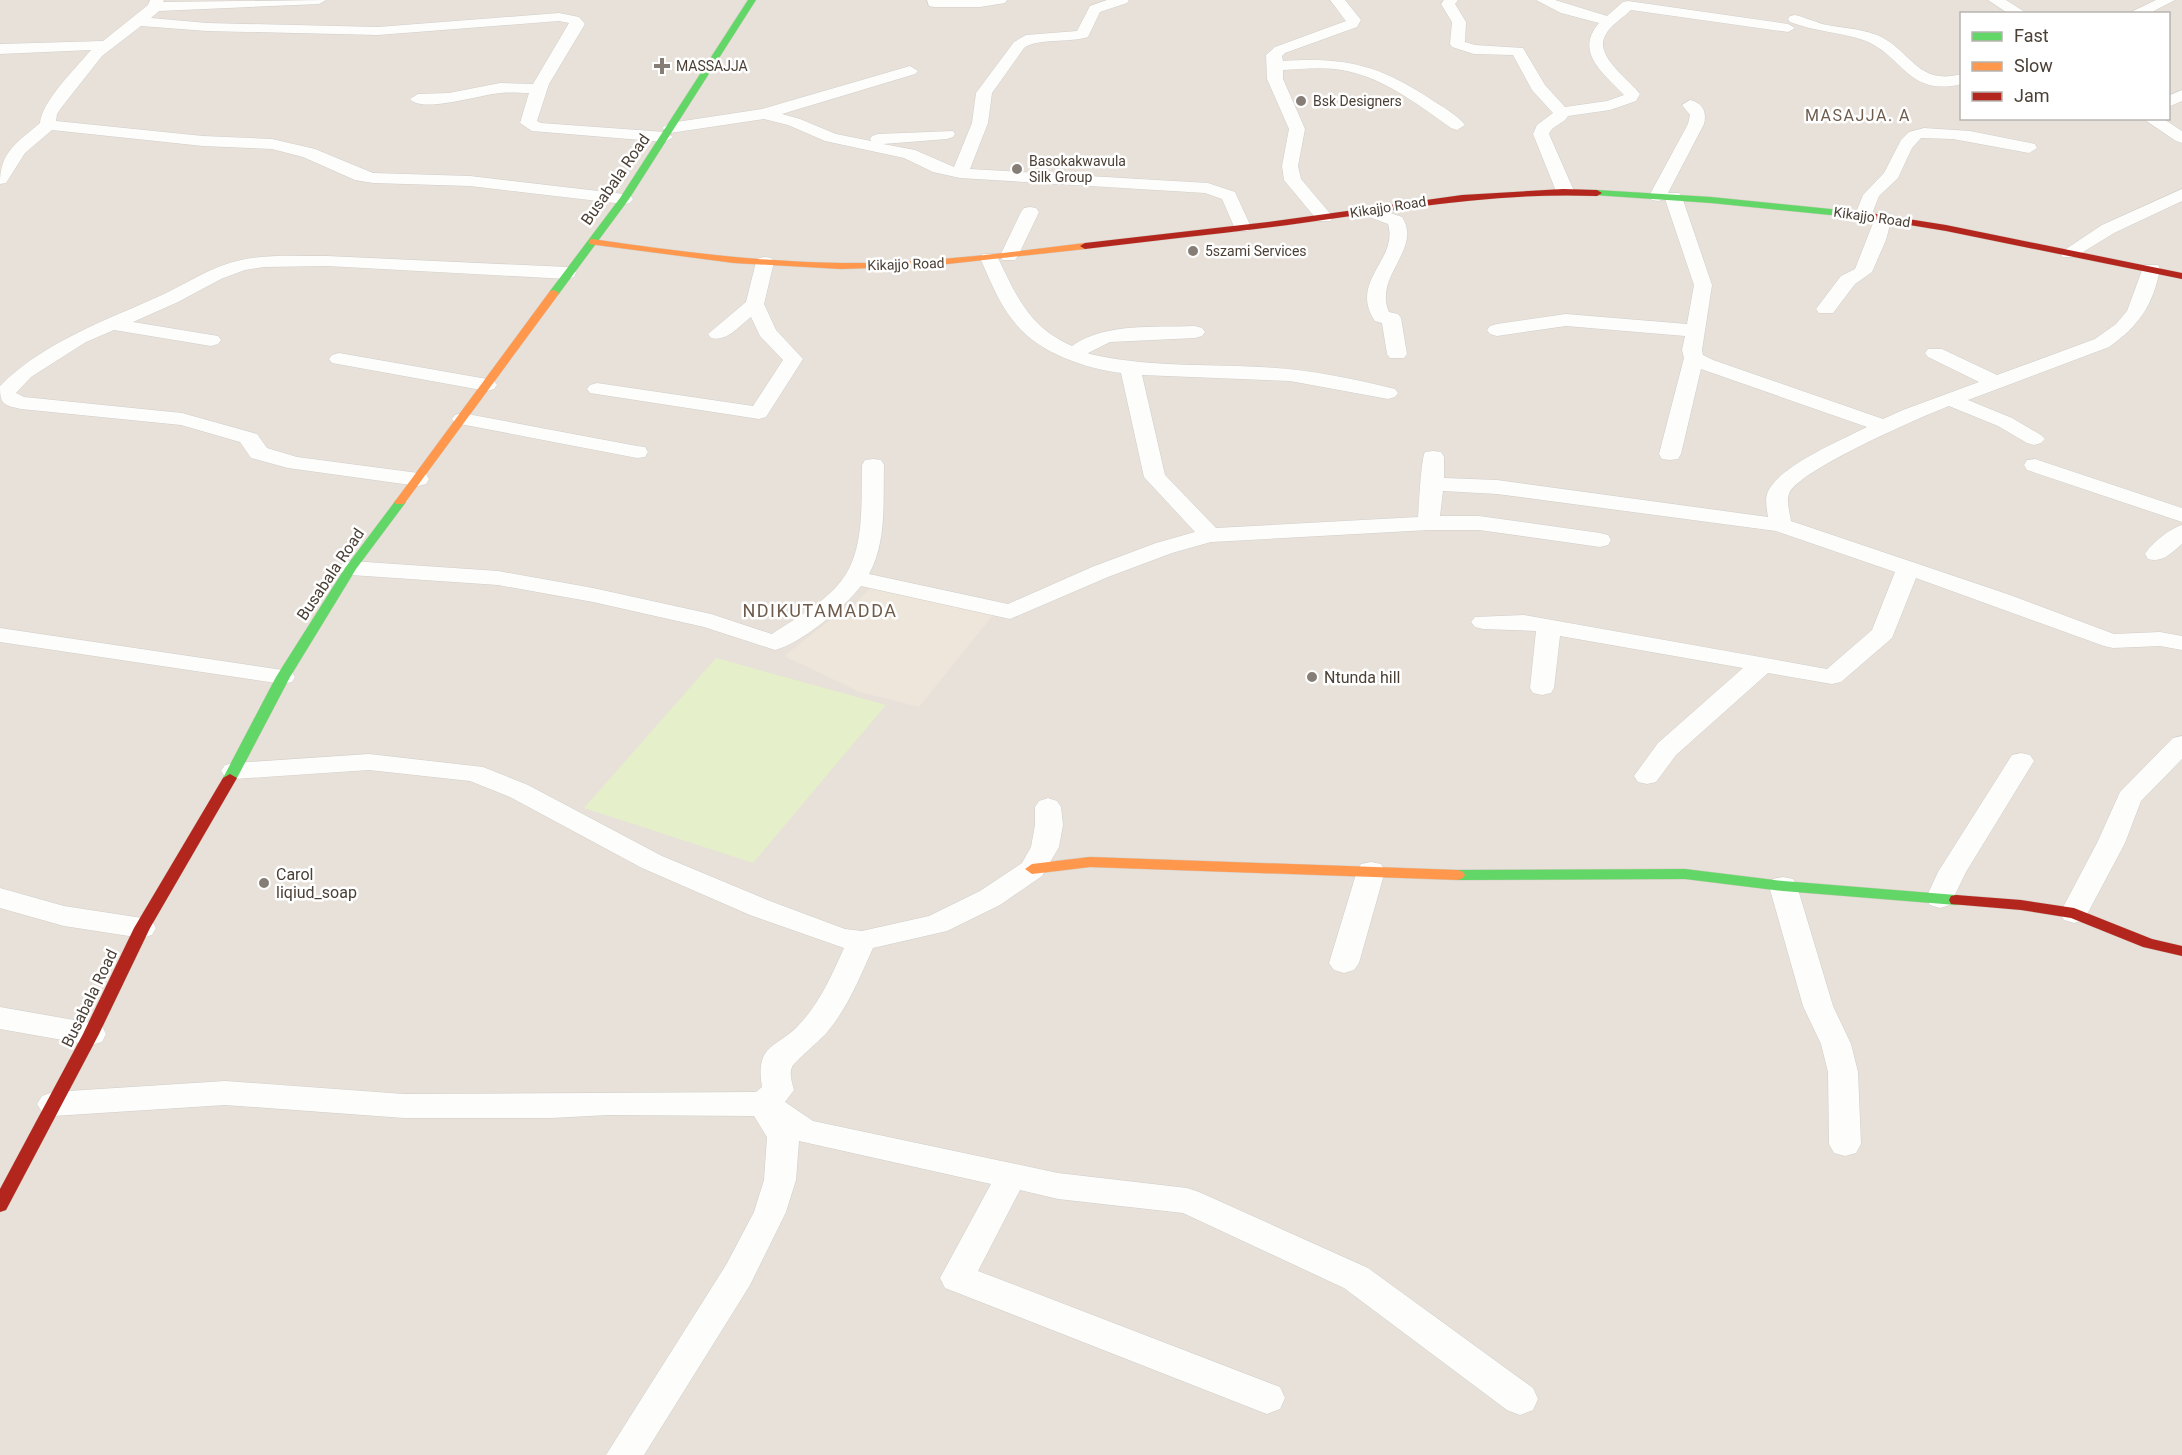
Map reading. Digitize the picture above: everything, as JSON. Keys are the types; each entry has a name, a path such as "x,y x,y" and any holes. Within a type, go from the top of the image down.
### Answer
{"street":[{"path":"0,179 20,150 48,125 55,105 91,61 156,4 319,0"},
{"name":"Busabala Road","path":"0,1205 91,1034 142,928 234,771 283,677 351,568 567,273 624,199 752,0"},
{"path":"934,0 934,3 954,4 1000,0"},
{"path":"960,173 980,123 984,93 1026,39 1074,37 1083,34 1097,5 1122,0"},
{"path":"1324,217 1293,180 1290,173 1297,129 1275,79 1274,55 1354,22 1337,0"},
{"path":"1451,0 1448,4 1460,22 1457,44 1474,49 1518,51 1538,87 1561,112"},
{"path":"1543,0 1566,10 1611,22"},
{"path":"1995,0 2017,12"},
{"path":"2139,12 2168,0"},
{"path":"1561,112 1610,105 1630,98 1632,94 1595,50 1597,36 1628,2 1850,33 1874,40 1896,53 1917,76 1940,82 1960,79"},
{"path":"138,21 207,27 414,34 559,17 574,20 578,24 532,101 528,123 538,128 667,132 764,114 910,71"},
{"path":"0,49 107,45"},
{"path":"1276,66 1333,64 1367,73 1408,91 1457,125"},
{"path":"418,99 449,98 500,88 538,89"},
{"path":"1670,454 1694,358 1692,350 1703,285 1666,197 1696,124 1698,115 1695,108 1690,105"},
{"path":"1561,112 1560,117 1543,128 1541,134 1565,191"},
{"path":"764,114 848,142 909,154 939,168 960,173 1208,188 1229,196 1242,227"},
{"path":"2153,120 2182,138"},
{"path":"48,125 203,141 272,144 309,153 361,176 373,178 480,181 624,199"},
{"path":"1864,214 1871,195 1896,169 1902,150 1915,135 1932,132 1953,134 2029,148"},
{"path":"848,142 947,134"},
{"name":"Kikajjo Road","path":"592,242 710,258 875,266 999,257 1324,217 1495,193 1565,191 1864,214 2182,276"},
{"path":"2068,253 2108,229 2182,194"},
{"path":"1370,211 1396,220 1400,227 1398,242 1379,282 1375,299 1382,317 1391,318 1398,354"},
{"path":"1030,212 999,257 1016,312 1028,326 1046,340 1074,353 1130,367 1172,371 1289,375 1388,393"},
{"path":"1826,309 1848,280 1863,272 1877,240 1883,217"},
{"path":"418,479 296,463 259,453 252,446 250,438 193,422 21,403 10,399 5,392 24,373 79,338 171,298 214,275 242,265 264,262 327,261 567,273"},
{"path":"597,389 759,413 793,359 767,333 755,304 765,262"},
{"path":"1780,525 1777,495 1783,485 1816,461 1883,426 1949,399 2102,343 2122,330 2144,300 2151,269"},
{"path":"718,334 755,304"},
{"path":"1497,330 1566,320 1695,331"},
{"path":"112,324 211,340"},
{"path":"1074,353 1090,342 1108,336 1195,332"},
{"path":"1935,353 1995,382"},
{"path":"339,358 487,385"},
{"path":"1694,358 1883,426"},
{"path":"1130,367 1155,477 1210,535"},
{"path":"1949,399 2005,422 2034,439"},
{"path":"462,418 637,452"},
{"path":"1428,523 1433,484 1433,457"},
{"path":"351,568 498,578 593,595 711,621 775,643 820,612 842,594 856,578 865,558 872,508 873,465"},
{"path":"2035,465 2182,515"},
{"path":"1433,484 1497,487 1780,525 2002,600 2083,632 2113,641 2160,639 2182,643"},
{"path":"856,578 1010,612 1100,572 1164,548 1210,535 1428,523 1479,523 1599,540"},
{"path":"2156,554 2182,532"},
{"path":"1484,622 1524,622 1832,677 1883,633 1908,568"},
{"path":"1542,688 1549,627"},
{"path":"0,635 283,677"},
{"path":"1647,776 1667,749 1763,664"},
{"path":"2074,912 2111,843 2129,798 2182,744"},
{"path":"1940,898 1952,872 2021,761"},
{"path":"234,771 369,762 474,773 519,791 652,862 760,908 841,938 862,941 937,924 990,898 1032,869 1045,848 1049,825 1048,807"},
{"path":"1032,869 1090,862 1480,876 1685,874 1784,886 2020,905 2074,912 2148,943 2182,951"},
{"path":"1344,963 1371,871"},
{"path":"1784,886 1818,1006 1836,1044 1843,1072 1845,1144"},
{"path":"0,898 64,916 142,928"},
{"path":"764,1104 778,1090 775,1074 778,1059 803,1040 833,1005 862,941"},
{"path":"0,1018 91,1034"},
{"path":"53,1104 225,1093 404,1106 551,1106 609,1103 764,1104 804,1131 1058,1186 1187,1201 1356,1278 1520,1399"},
{"path":"624,1455 738,1275 770,1212 780,1180 783,1136 764,1104"},
{"path":"1012,1175 957,1278 1267,1398"}],"shaded area":[{"path":"0,0 2182,0 2182,1455 0,1455"},
{"path":"872,586 994,614 919,707 860,692 784,656 839,613 855,604"}],"green space":[{"path":"716,658 886,705 753,863 584,808"}],"traffic: fast":[{"path":"554,293 624,199 752,0"},
{"path":"1597,193 1711,200 1870,216"},
{"path":"230,778 283,677 351,568 400,502"},
{"path":"1458,875 1685,874 1783,886 1956,900"}],"traffic: slow":[{"path":"592,242 734,260 841,266 929,263 1085,246"},
{"path":"400,502 554,293"},
{"path":"1032,869 1090,862 1458,875"}],"traffic: jam":[{"path":"1085,246 1496,194 1597,193"},
{"path":"1870,216 1946,228 2182,276"},
{"path":"0,1205 91,1034 142,928 230,778"},
{"path":"1956,900 2021,905 2074,913 2148,943 2182,951"}],"place":[{"name":"MASSAJJA","path":"662,66"},
{"name":"Bsk Designers","path":"1301,101"},
{"name":"Basokakwavula Silk Group","path":"1017,169"},
{"name":"5szami Services","path":"1193,251"},
{"name":"Ntunda hill","path":"1312,677"},
{"name":"Carol liqiud_soap","path":"264,883"}],"district":[{"name":"MASAJJA. A","path":"1858,115"},
{"name":"NDIKUTAMADDA","path":"820,611"}]}
